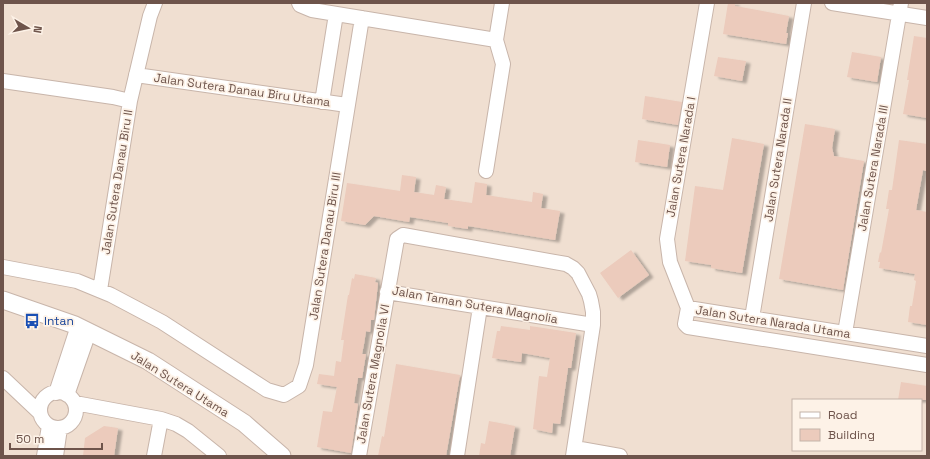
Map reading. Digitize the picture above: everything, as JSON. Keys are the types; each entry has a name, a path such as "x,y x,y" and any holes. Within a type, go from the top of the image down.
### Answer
{"street":[{"name":"Jalan Sutera Danau Biru II","path":"100,290 130,102 150,16 155,3"},
{"path":"299,3 300,5 312,10 496,40"},
{"path":"486,171 503,64 496,40 502,3"},
{"name":"Jalan Sutera Narada I","path":"688,308 670,262 667,239 707,3"},
{"name":"Jalan Sutera Narada II","path":"752,318 804,3"},
{"path":"832,3 900,8 927,18"},
{"name":"Jalan Sutera Narada III","path":"845,333 900,8"},
{"path":"322,102 336,14"},
{"name":"Jalan Sutera Danau Biru III","path":"100,290 162,322 267,390 284,395 299,386 306,365 362,18"},
{"name":"Jalan Sutera Danau Biru Utama","path":"136,75 347,105"},
{"path":"3,81 113,97 130,102"},
{"name":"Jalan Taman Sutera Magnolia","path":"593,326 387,292 397,239 403,235 566,264 573,268 578,273 589,294 593,326 574,452 620,456"},
{"path":"3,266 77,281 100,290"},
{"name":"Jalan Sutera Magnolia VI","path":"359,456 387,292"},
{"name":"Jalan Sutera Utama","path":"3,300 83,329 148,361 244,424 282,456"},
{"path":"457,456 480,307"},
{"name":"Jalan Sutera Narada Utama","path":"927,346 688,308 686,324 688,327 927,365"},
{"path":"3,378 40,413 42,418 55,427 70,424 64,400 83,329"},
{"path":"3,393 64,400 161,419 176,424 188,431 219,456"},
{"path":"40,413 42,402 64,400"},
{"path":"154,456 161,419"},
{"path":"44,456 55,427"},
{"path":"55,427 56,456"}],"shaded area":[{"path":"3,3 927,3 927,456 3,456"}],"building":[{"path":"728,3 735,3 735,6 789,16 786,44 723,34"},
{"path":"914,36 927,38 927,118 903,114"},
{"path":"852,52 881,57 877,82 847,77"},
{"path":"718,57 746,61 742,81 714,76"},
{"path":"645,96 682,102 678,125 642,119"},
{"path":"805,124 835,129 832,148 834,156 864,161 843,290 779,279"},
{"path":"732,138 764,144 742,273 711,268 711,265 685,261 695,186 723,190"},
{"path":"638,140 670,145 667,167 635,162"},
{"path":"899,140 927,144 926,171 923,170 916,210 927,212 927,325 908,322 916,281 914,280 915,274 879,268 880,262 878,262 889,209 886,209 889,190 892,190"},
{"path":"402,175 416,177 414,192 434,195 436,185 446,187 444,199 472,203 475,182 487,184 486,195 532,202 533,192 543,194 541,208 560,211 555,240 468,226 468,229 448,226 448,223 410,217 409,222 374,216 365,225 341,221 347,183 400,191"},
{"path":"631,250 649,275 618,298 600,273"},
{"path":"355,274 376,278 375,282 378,283 374,320 371,320 370,332 366,331 362,354 366,354 362,378 358,378 354,403 358,404 351,453 317,447 323,411 332,412 337,387 317,384 319,374 334,376 336,361 341,362 344,340 341,340 348,295 352,278 354,279"},
{"path":"501,326 530,330 530,326 576,333 571,368 568,368 560,424 553,423 552,433 533,429 539,376 547,377 550,358 522,353 521,362 492,358 497,331 500,331"},
{"path":"396,364 460,375 446,456 378,456 382,436 384,437"},
{"path":"901,382 927,386 927,400 898,399"},
{"path":"489,421 515,426 510,456 479,456 481,443 485,444"},
{"path":"104,426 118,428 114,456 83,456 85,438"}],"place":[{"name":"Intan","path":"32,321"}]}
